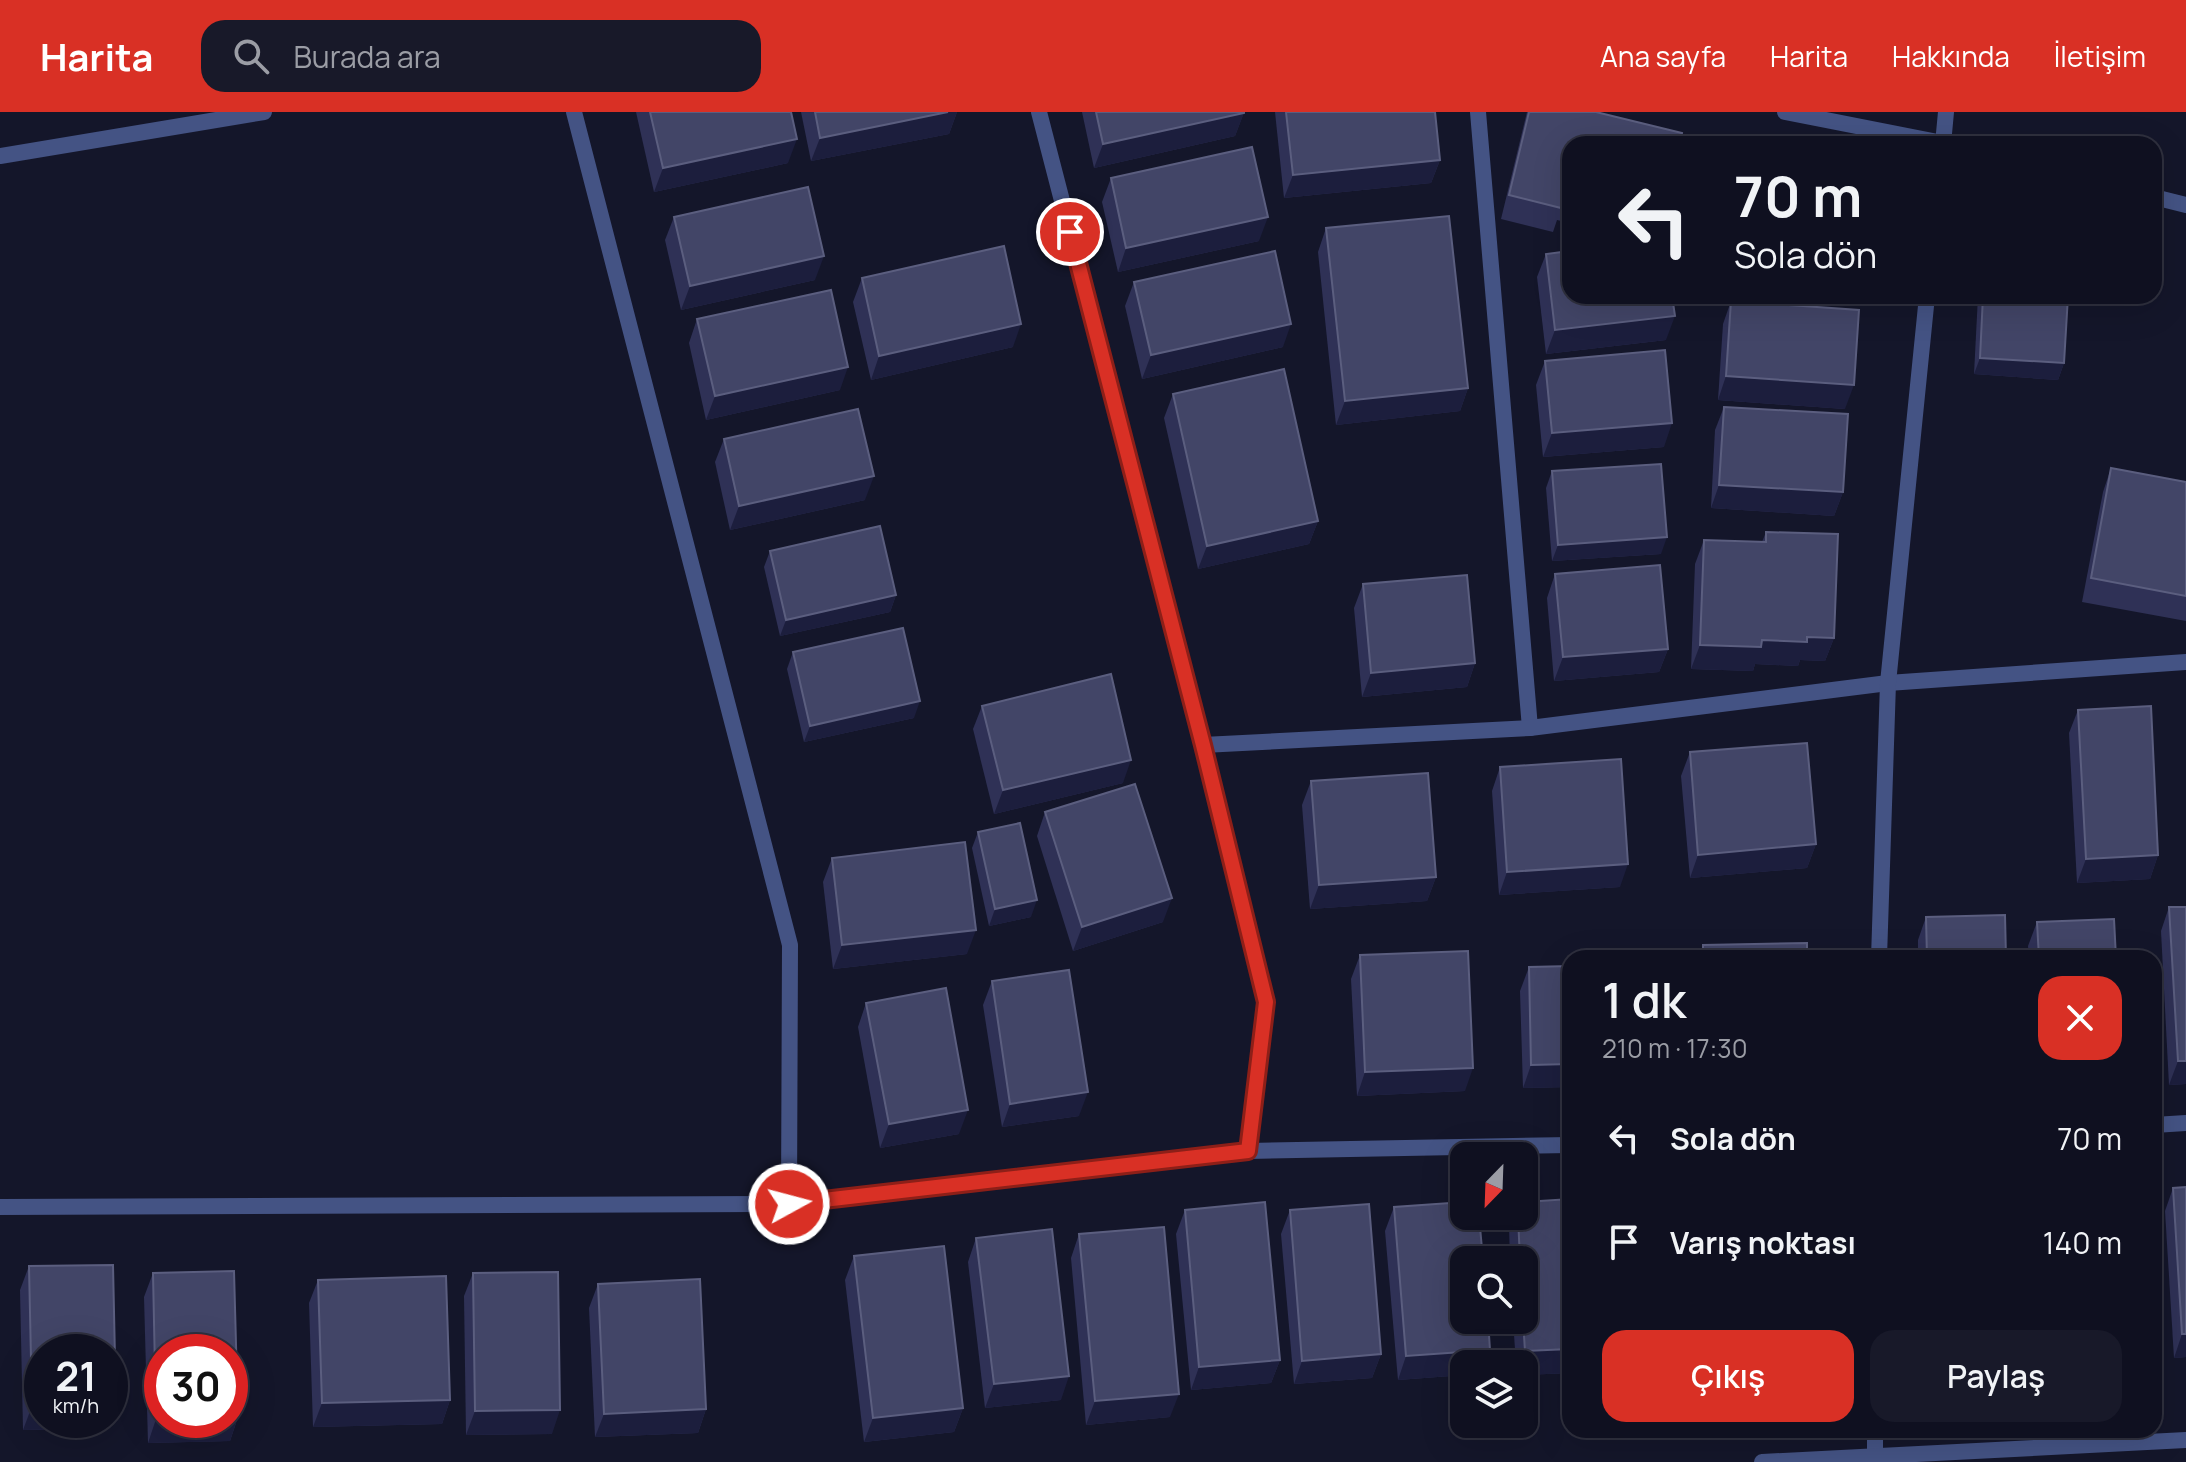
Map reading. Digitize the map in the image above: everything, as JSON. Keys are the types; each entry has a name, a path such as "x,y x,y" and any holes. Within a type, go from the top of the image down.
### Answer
{"street":[{"path":"0,156 264,112"},
{"path":"574,112 790,945 789,1204"},
{"path":"1039,112 1203,745 1266,1002 1248,1151"},
{"path":"1478,112 1530,728"},
{"path":"1785,112 1905,136"},
{"path":"1945,136 1946,112"},
{"path":"2162,199 2186,205"},
{"path":"1879,950 1888,683 1926,304"},
{"path":"1203,745 1530,728 1888,683 2186,662"},
{"path":"2162,1124 2186,1123"},
{"path":"0,1207 789,1204 1248,1151 1562,1145"},
{"path":"1875,1438 1875,1456"},
{"path":"1762,1462 2186,1440"}],"building":[{"path":"650,112 791,112 797,139 663,168"},
{"path":"815,112 948,112 820,138"},
{"path":"1096,112 1244,112 1244,113 1103,144"},
{"path":"1286,112 1435,112 1440,160 1293,175"},
{"path":"1529,112 1596,112 1682,133 1681,136 1562,136 1561,208 1509,195"},
{"path":"1252,147 1268,217 1126,248 1111,178"},
{"path":"808,187 824,256 690,286 674,217"},
{"path":"1449,216 1468,388 1345,401 1326,228"},
{"path":"1004,246 1021,324 879,356 862,278"},
{"path":"1275,251 1291,324 1151,355 1134,282"},
{"path":"1562,252 1562,304 1673,304 1675,316 1555,330 1546,254"},
{"path":"831,290 848,367 715,396 697,319"},
{"path":"1731,304 1859,310 1854,385 1726,376"},
{"path":"1983,304 2068,304 2064,363 1980,358"},
{"path":"1665,350 1672,423 1552,433 1545,361"},
{"path":"1284,369 1318,521 1207,546 1173,394"},
{"path":"1724,407 1848,414 1843,492 1719,485"},
{"path":"858,409 874,476 739,506 724,439"},
{"path":"1661,464 1667,537 1558,545 1552,471"},
{"path":"2111,468 2186,482 2186,596 2091,578"},
{"path":"880,526 896,595 786,620 770,551"},
{"path":"1766,532 1838,534 1834,638 1807,637 1807,642 1762,640 1761,647 1700,645 1704,540 1766,542"},
{"path":"1660,565 1668,649 1563,657 1555,574"},
{"path":"1467,575 1475,663 1371,673 1363,584"},
{"path":"903,628 920,701 810,726 793,652"},
{"path":"1111,674 1131,760 1003,790 982,706"},
{"path":"2151,706 2158,855 2086,859 2078,710"},
{"path":"1807,743 1816,844 1698,855 1690,752"},
{"path":"1621,759 1628,864 1507,872 1500,767"},
{"path":"1428,773 1436,877 1319,885 1311,781"},
{"path":"1135,784 1172,898 1082,927 1045,812"},
{"path":"1020,823 1037,900 995,909 978,832"},
{"path":"965,842 976,930 842,945 832,858"},
{"path":"2169,907 2186,907 2186,1061 2178,1061"},
{"path":"2005,915 2006,950 1927,950 1926,917"},
{"path":"2114,919 2116,950 2039,950 2037,922"},
{"path":"1807,943 1807,950 1703,950 1703,945"},
{"path":"1468,951 1473,1068 1365,1072 1360,955"},
{"path":"1562,966 1562,1064 1531,1065 1529,967"},
{"path":"1069,970 1088,1092 1010,1104 992,981"},
{"path":"946,988 968,1110 889,1124 866,1003"},
{"path":"2186,1187 2186,1334 2182,1334 2173,1188"},
{"path":"1562,1200 1562,1349 1525,1350 1524,1334 1538,1334 1538,1246 1519,1246 1519,1230 1538,1230 1538,1201"},
{"path":"1265,1202 1280,1360 1199,1367 1185,1210"},
{"path":"1450,1203 1450,1230 1480,1230 1482,1246 1450,1246 1450,1334 1489,1334 1490,1350 1450,1350 1450,1353 1406,1356 1394,1207"},
{"path":"1369,1204 1381,1354 1302,1361 1290,1210"},
{"path":"1164,1227 1179,1394 1095,1401 1079,1234"},
{"path":"1052,1229 1069,1376 994,1384 976,1238"},
{"path":"944,1246 963,1408 873,1418 854,1256"},
{"path":"113,1265 114,1334 30,1334 29,1266"},
{"path":"234,1271 236,1334 154,1334 153,1273"},
{"path":"558,1272 560,1410 475,1411 473,1273"},
{"path":"446,1276 450,1400 322,1403 318,1280"},
{"path":"700,1279 706,1409 604,1414 598,1284"}],"route":[{"path":"789,1204 1248,1151 1266,1002 1070,232"}]}
